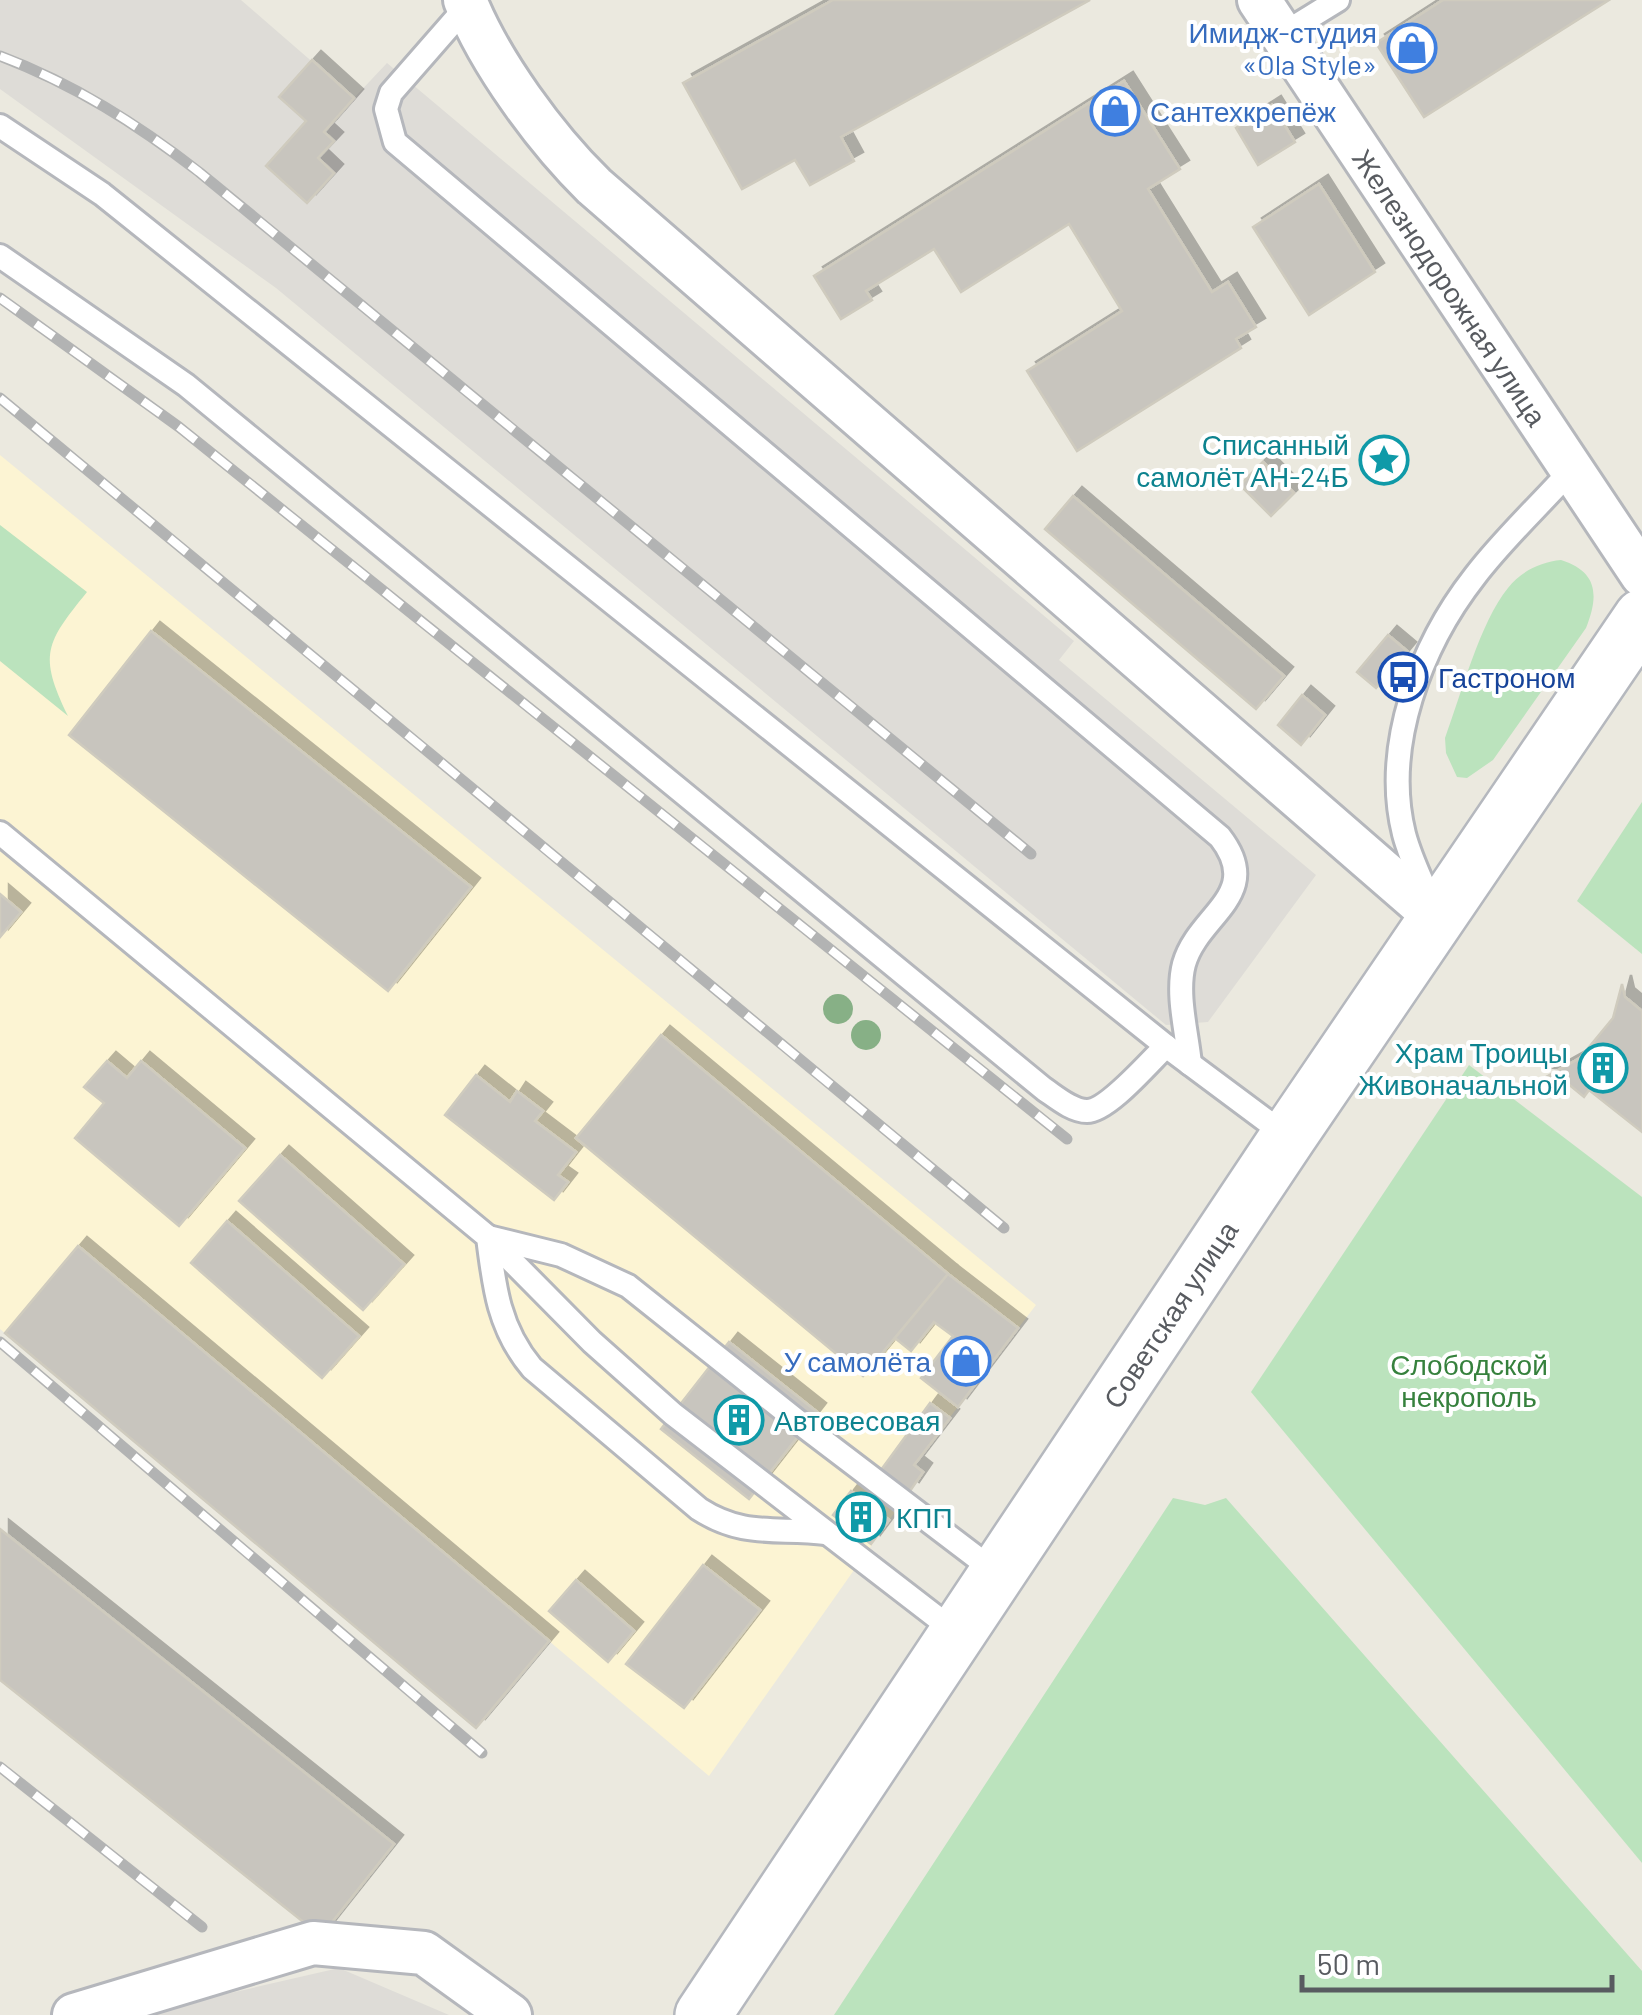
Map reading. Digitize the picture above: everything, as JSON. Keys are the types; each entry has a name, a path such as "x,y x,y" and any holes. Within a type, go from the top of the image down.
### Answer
{"main road":[{"name":"Советская улица","path":"703,2015 1288,1137 1642,616"}],"street":[{"path":"466,3 497,60 556,150 594,186 1439,920"},
{"name":"Железнодорожная улица","path":"1270,18 1642,575"},
{"path":"74,2015 313,1943 424,1953 510,2015"}],"lane":[{"path":"1270,18 1338,0"},
{"path":"466,3 391,93 386,109 395,142 1228,848 1236,864 1236,884 1186,958 1181,978 1190,1064"},
{"path":"0,126 102,194 1166,1046 1288,1137"},
{"path":"0,256 186,385 1044,1090 1087,1111 1102,1105 1166,1046"},
{"path":"1439,920 1411,856 1398,797 1397,766 1403,728 1415,688 1453,608 1475,575 1574,468"},
{"path":"0,833 488,1237 637,1383 957,1633"},
{"path":"488,1237 495,1297 503,1322 513,1346 532,1368 699,1509 724,1525 826,1532"},
{"path":"488,1237 561,1254 628,1286 997,1573"}],"shaded area":[{"path":"0,0 241,0 354,98 387,63 1074,641 1059,660 1316,875 1208,1022 1166,1025 276,288 0,89"},
{"path":"0,455 1036,1305 914,1464 923,1472 709,1776 549,1641 476,1728 0,1329"},
{"path":"339,1968 449,2015 144,2015 222,1995"}],"green space":[{"path":"0,525 87,592 63,624 51,650 53,678 68,716 0,661"},
{"path":"1561,560 1582,571 1592,586 1593,605 1586,628 1493,760 1467,778 1457,777 1446,753 1445,738 1489,620 1508,588 1525,572"},
{"path":"1642,802 1642,954 1577,901"},
{"name":"Слободской некрополь","path":"1469,1065 1642,1197 1642,1863 1251,1392"},
{"path":"1173,1498 1205,1505 1226,1498 1642,1971 1642,2015 834,2015"}],"building":[{"path":"833,0 1090,0 841,137 854,161 810,185 795,160 742,189 683,83"},
{"path":"1443,0 1609,0 1424,117 1376,43"},
{"path":"312,60 354,98 324,132 334,141 318,158 334,173 307,203 266,166 306,121 279,97"},
{"path":"1124,81 1180,169 1148,189 1212,292 1228,282 1256,327 1236,339 1241,348 1077,451 1027,371 1122,311 1069,224 961,292 934,249 866,291 872,300 841,319 814,276"},
{"path":"1272,105 1295,142 1258,165 1236,128"},
{"path":"1319,184 1375,272 1309,315 1253,227"},
{"path":"1263,462 1294,493 1271,516 1240,485"},
{"path":"1073,496 1284,676 1256,709 1045,529"},
{"path":"151,631 471,887 388,991 69,735"},
{"path":"1388,635 1407,651 1376,688 1357,672"},
{"path":"1302,695 1325,715 1301,745 1278,725"},
{"path":"0,894 21,912 0,937"},
{"name":"Храм Троицы Живоначальной","path":"1622,984 1625,997 1642,1011 1642,1132 1589,1090 1584,1097 1561,1078 1546,1077 1580,1058 1613,1018"},
{"path":"661,1035 948,1274 863,1376 576,1138"},
{"path":"107,1061 127,1078 141,1061 245,1148 179,1226 75,1138 104,1103 84,1087"},
{"path":"476,1075 510,1102 517,1091 543,1111 535,1121 576,1152 558,1175 568,1182 554,1200 445,1115"},
{"path":"280,1155 404,1264 363,1310 239,1201"},
{"path":"227,1221 359,1336 322,1378 191,1263"},
{"path":"78,1246 549,1641 476,1728 5,1333"},
{"path":"948,1274 1018,1328 958,1407 921,1378 953,1336 934,1322 911,1351 895,1338"},
{"name":"Автовесовая","path":"729,1342 817,1412 749,1499 661,1429"},
{"path":"930,1403 950,1418 914,1465 923,1472 910,1491 881,1470"},
{"name":"КПП","path":"851,1491 889,1520 871,1544 833,1515"},
{"path":"0,1529 394,1844 321,1936 0,1680"},
{"path":"703,1565 760,1610 684,1708 626,1664"},
{"path":"576,1580 634,1631 608,1662 549,1611"}],"railway":[{"path":"0,56 104,106 199,172 1031,854"},
{"path":"0,298 179,427 1067,1139"},
{"path":"0,398 1004,1228"},
{"path":"0,1342 482,1753"},
{"path":"0,1767 202,1927"}],"place":[{"name":"Имидж-студия «Ola Style»","path":"1412,48"},
{"name":"Сантехкрепёж","path":"1115,111"},
{"name":"Списанный самолёт АН-24Б","path":"1384,460"},
{"name":"Гастроном","path":"1403,677"},
{"name":"Храм Троицы Живоначальной","path":"1603,1068"},
{"name":"У самолёта","path":"966,1361"},
{"name":"Автовесовая","path":"739,1420"},
{"name":"КПП","path":"861,1517"}]}
